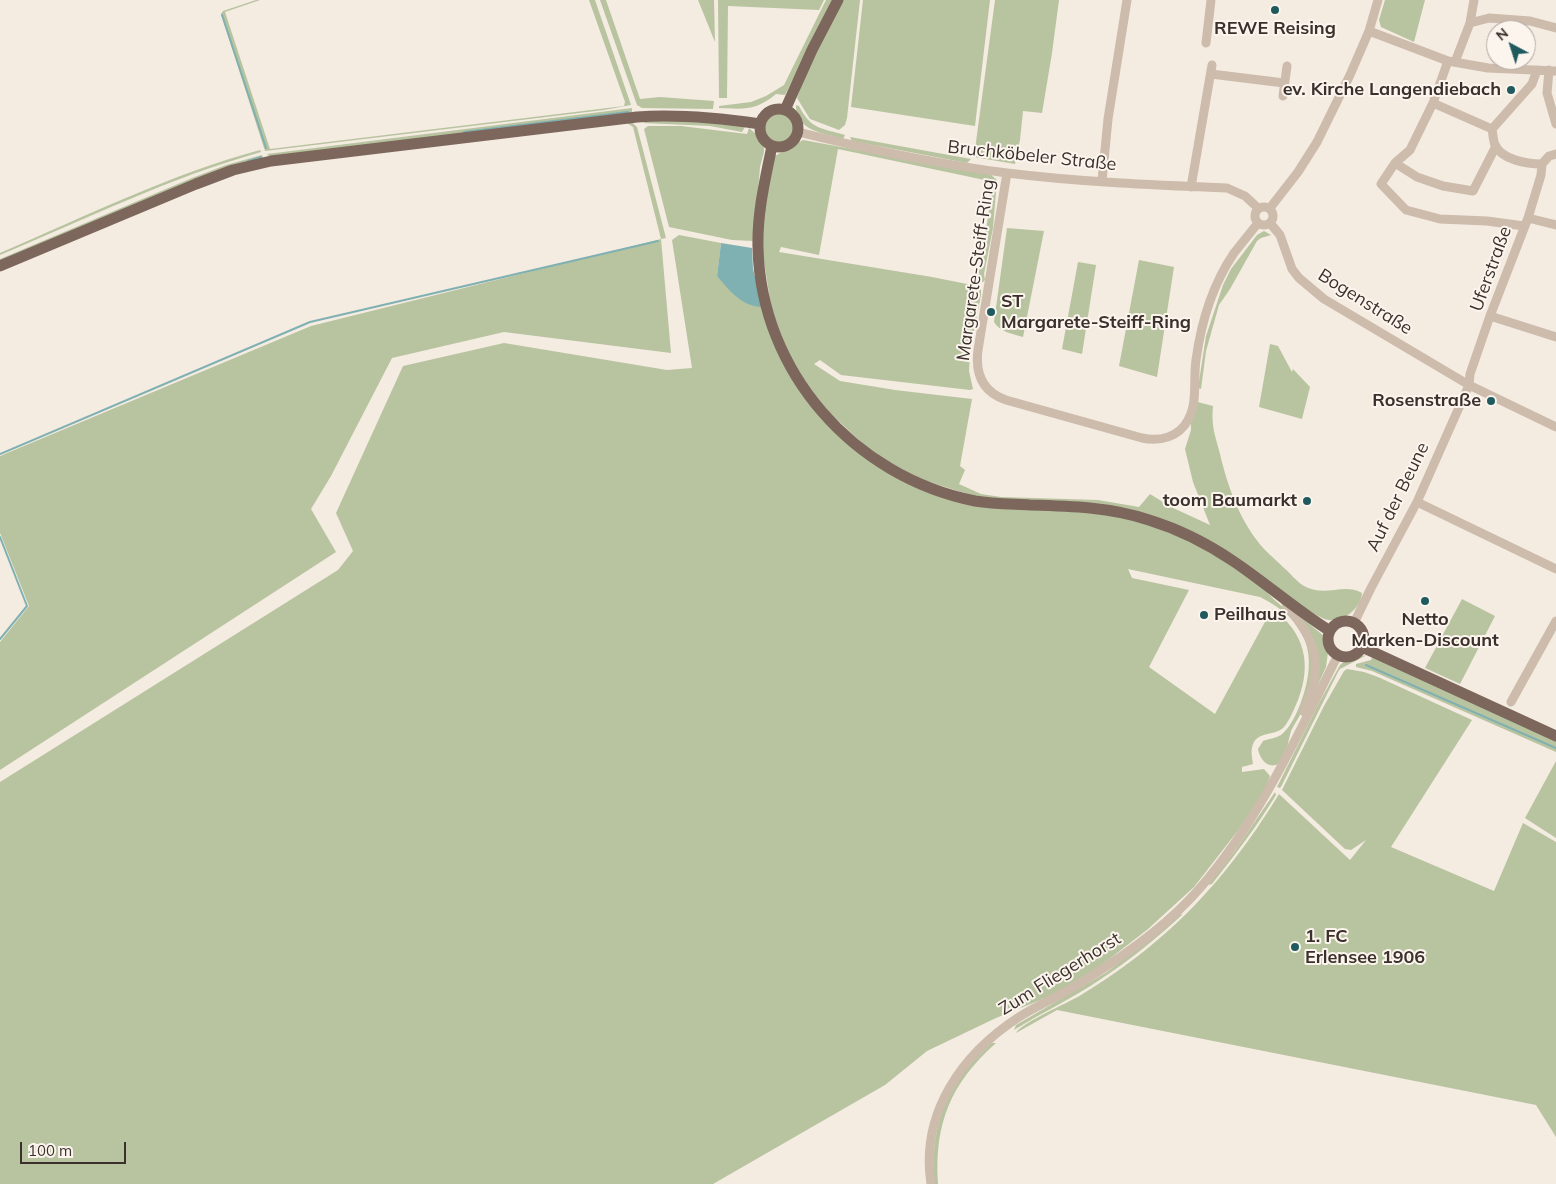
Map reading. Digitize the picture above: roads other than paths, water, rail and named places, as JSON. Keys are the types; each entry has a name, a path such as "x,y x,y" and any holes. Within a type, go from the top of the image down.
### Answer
{"main road":[{"path":"785,110 808,58 838,0"},
{"path":"772,110 785,110 790,112 797,121 797,138 783,148 772,146 762,137 760,124 772,110"},
{"path":"0,266 196,184 234,170 271,161 637,117 685,115 760,124"},
{"path":"772,146 761,196 758,228 760,274 766,306 785,358 798,380 815,403 845,436 868,454 901,475 933,489 975,501 1098,508 1149,520 1198,540 1232,560 1330,631"},
{"path":"1343,621 1354,623 1359,626 1364,636 1362,647 1354,655 1344,657 1338,655 1330,647 1330,631 1343,621"},
{"path":"1362,647 1556,736"}],"street":[{"path":"1102,181 1108,119 1127,0"},
{"path":"1206,43 1211,0"},
{"path":"1270,208 1310,154 1347,82 1369,31 1378,0"},
{"path":"1474,0 1470,23 1410,150 1395,163 1381,184 1406,210 1440,219 1556,225"},
{"path":"1470,23 1488,18 1530,21 1556,28"},
{"path":"1369,31 1451,62 1488,68 1553,71 1547,93 1556,124"},
{"path":"1283,96 1287,66"},
{"path":"1191,187 1212,70 1284,83"},
{"path":"1492,129 1532,84 1538,70"},
{"path":"1433,102 1492,129"},
{"path":"1492,129 1496,146 1503,154 1522,162 1542,164 1549,156 1556,154"},
{"name":"Bruchköbeler Straße","path":"798,132 899,155 1007,173 1226,188 1245,196 1258,208"},
{"path":"1395,163 1417,178 1443,186 1474,191 1496,146"},
{"name":"Uferstraße","path":"1469,385 1470,374 1490,316 1526,222 1541,175 1542,164"},
{"name":"Margarete-Steiff-Ring","path":"1007,173 978,350 977,364 980,379 992,393 1006,400 1152,440 1165,439 1179,432 1188,420 1194,402 1194,373 1198,346 1211,299 1234,254 1258,223"},
{"path":"1264,206 1270,208 1274,217 1270,223 1265,225 1258,223 1254,216 1258,208 1264,206"},
{"name":"Bogenstraße","path":"1270,223 1280,235 1292,269 1299,278 1324,299 1469,385"},
{"path":"1490,316 1556,337"},
{"path":"1469,385 1556,428"},
{"name":"Auf der Beune","path":"1354,623 1417,502 1469,385"},
{"path":"1417,502 1556,569"},
{"path":"1279,595 1304,628 1313,645 1316,664 1313,686 1295,741"},
{"path":"1511,702 1556,621"},
{"name":"Zum Fliegerhorst","path":"931,1184 930,1154 932,1135 938,1113 954,1078 966,1062 978,1049 1006,1026 1084,981 1125,953 1192,897 1216,869 1271,788 1338,655"}],"water":[{"path":"721,243 752,248 753,269 763,307 742,301 717,276"}],"waterway":[{"path":"222,15 266,148"},
{"path":"464,132 628,112"},
{"path":"248,161 261,157"},
{"path":"0,454 310,322 658,241"},
{"path":"0,537 27,606 0,639"},
{"path":"1366,665 1556,748"}],"place":[{"name":"REWE Reising","path":"1275,10"},
{"name":"ev. Kirche Langendiebach","path":"1511,90"},
{"name":"ST Margarete-Steiff-Ring","path":"991,312"},
{"name":"Rosenstraße","path":"1491,401"},
{"name":"toom Baumarkt","path":"1307,501"},
{"name":"Netto Marken-Discount","path":"1425,601"},
{"name":"Peilhaus","path":"1204,615"},
{"name":"1. FC Erlensee 1906","path":"1295,947"}]}
